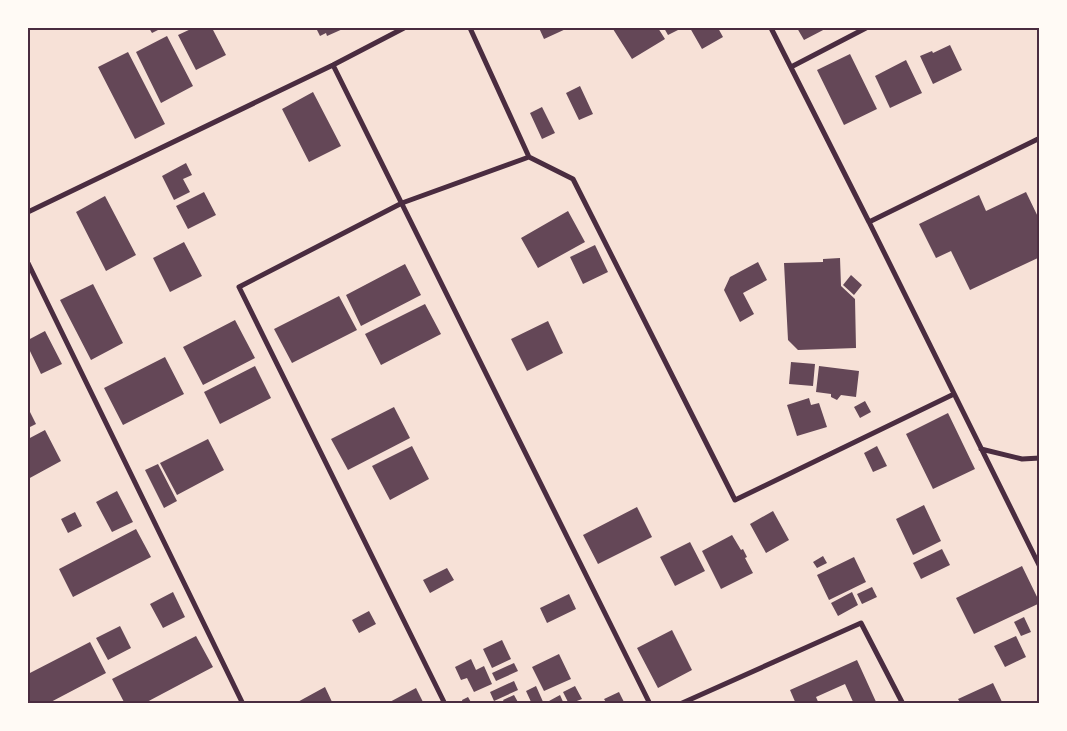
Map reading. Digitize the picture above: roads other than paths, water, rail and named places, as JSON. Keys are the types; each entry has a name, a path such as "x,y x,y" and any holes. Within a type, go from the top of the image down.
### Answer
{"street":[{"path":"28,212 333,65 404,28"},
{"path":"470,28 529,157 573,179 735,500 954,394"},
{"path":"771,28 1040,567"},
{"path":"791,66 866,28"},
{"path":"333,65 650,704"},
{"path":"869,222 1040,138"},
{"path":"445,704 239,287 402,203 529,157"},
{"path":"28,263 243,704"},
{"path":"981,448 1022,459 1040,458"},
{"path":"680,704 861,623 902,704"}]}
